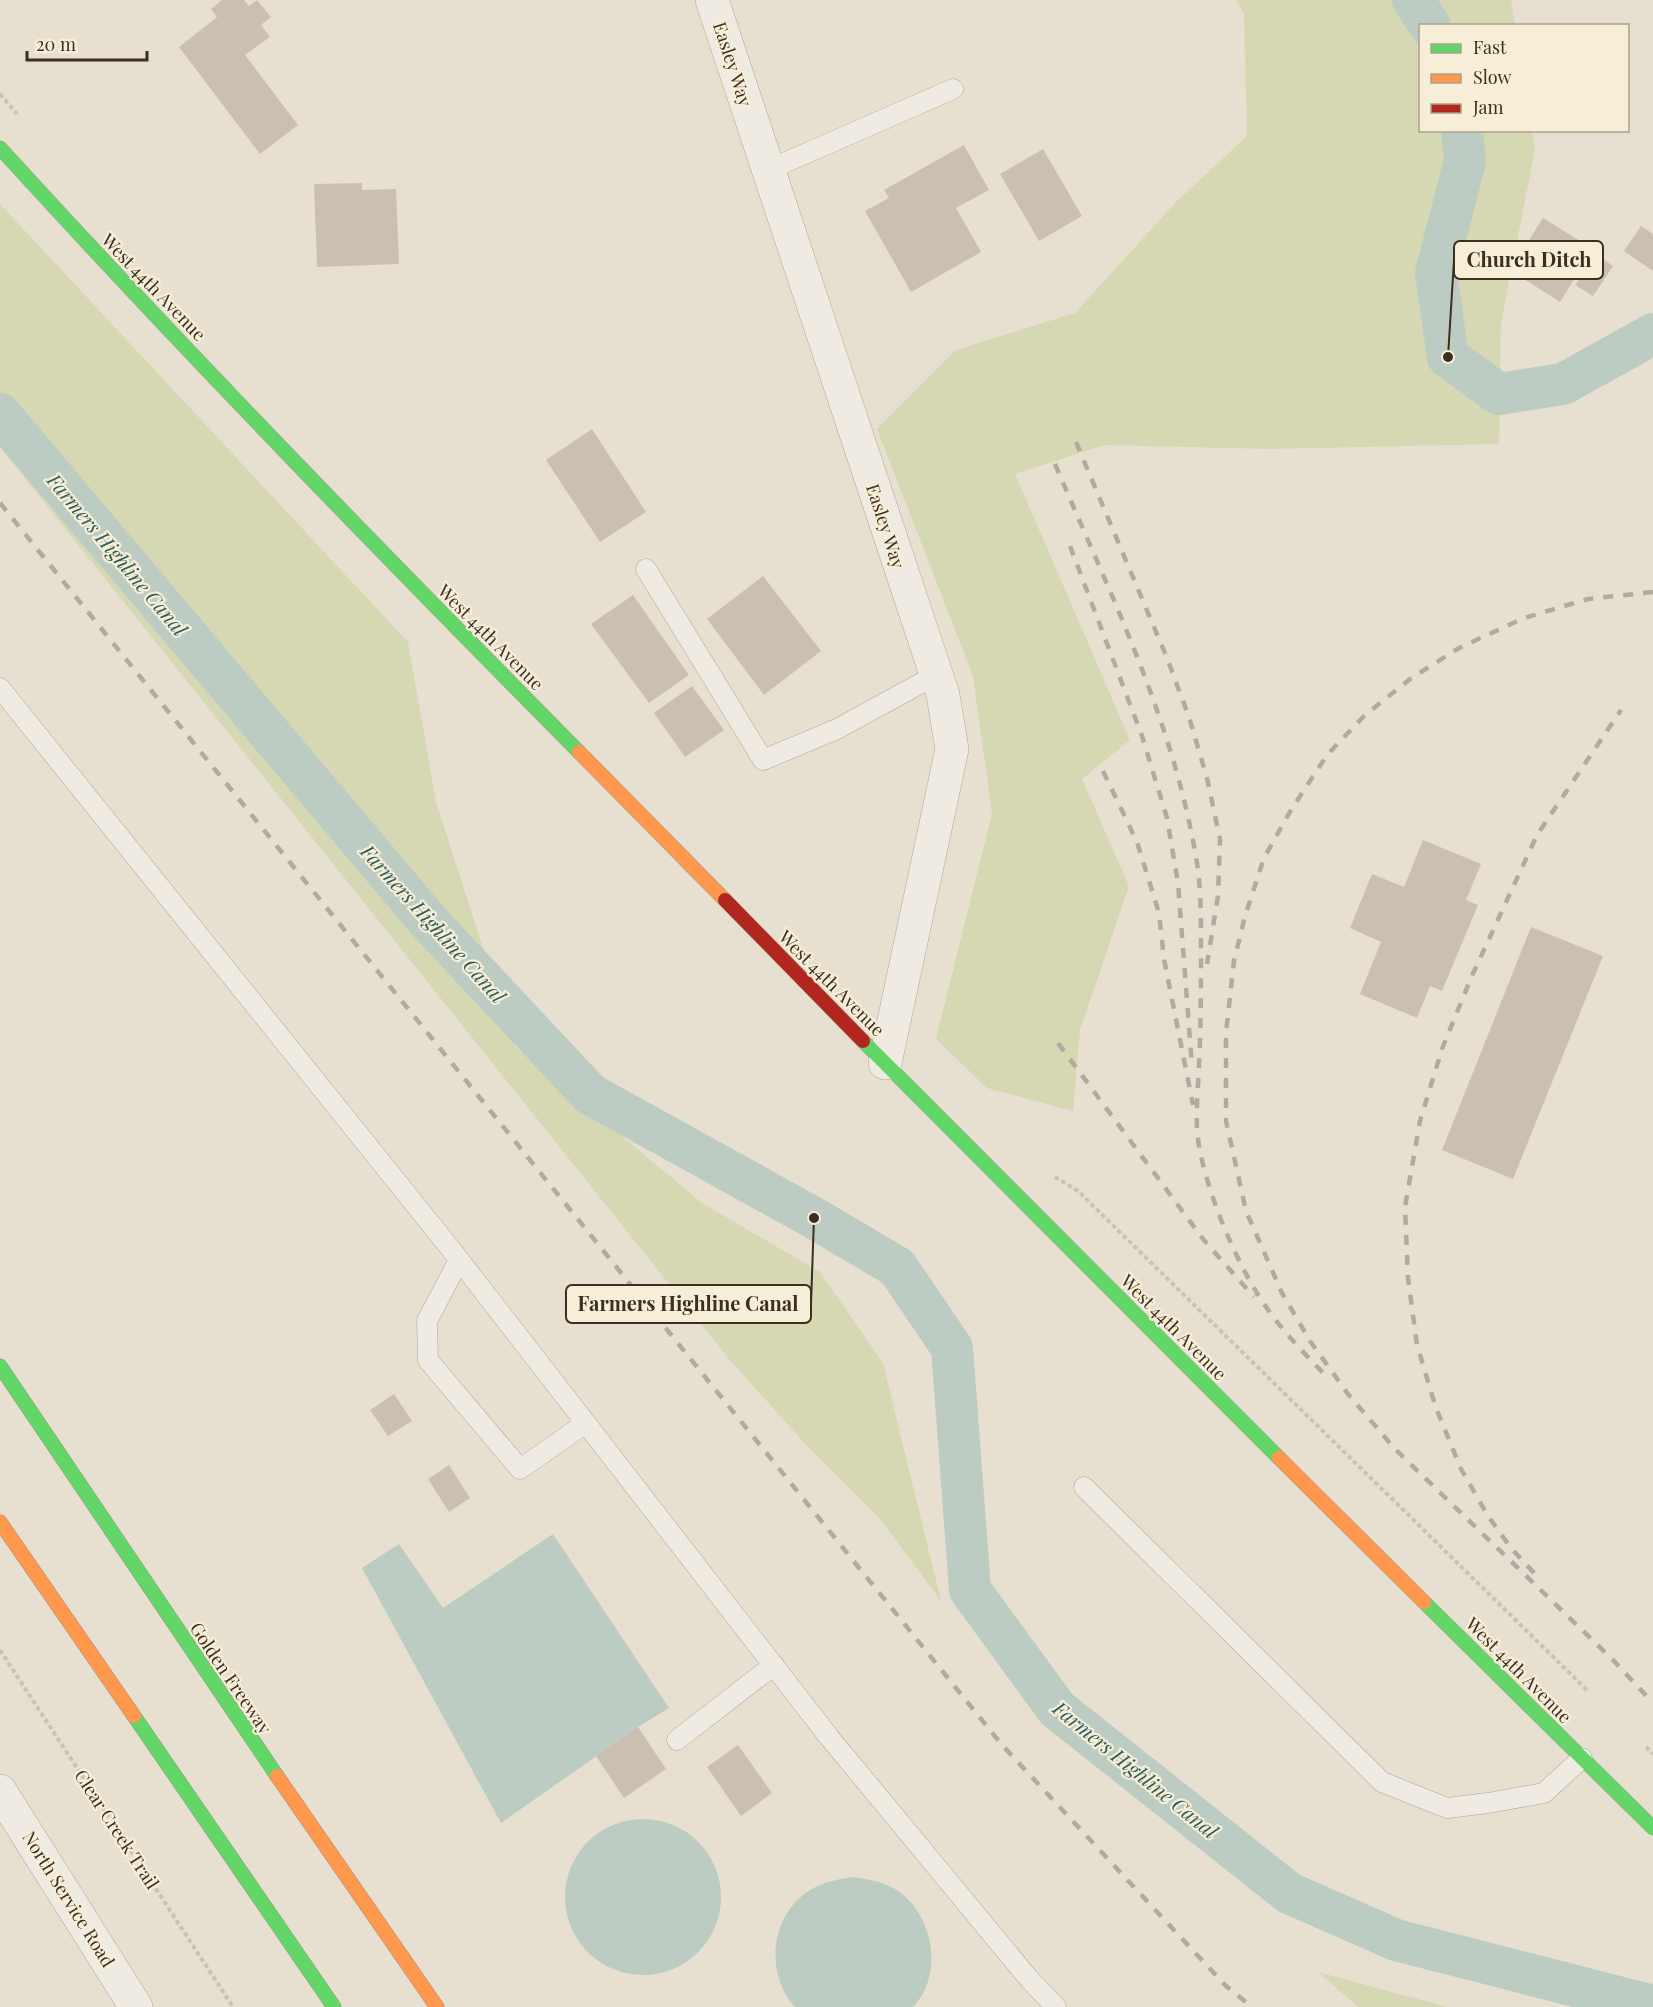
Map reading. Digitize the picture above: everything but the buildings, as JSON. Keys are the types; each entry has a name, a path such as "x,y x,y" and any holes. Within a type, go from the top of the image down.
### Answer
{"main road":[{"name":"West 44th Avenue","path":"0,148 375,546 885,1063 1340,1519 1653,1828"},
{"name":"Golden Freeway","path":"0,1366 258,1749 437,2007"},
{"path":"0,1522 334,2007"}],"street":[{"name":"Easley Way","path":"712,0 943,695 952,749 885,1063"},
{"name":"North Service Road","path":"0,1791 136,2007"}],"lane":[{"path":"768,170 953,89"},
{"path":"646,569 763,760 837,729 936,675"},
{"path":"0,688 459,1260 829,1737 1000,1944 1056,2007"},
{"path":"459,1260 428,1321 428,1360 520,1469 586,1423"},
{"path":"1084,1487 1382,1782 1447,1808 1544,1793 1582,1758"},
{"path":"677,1740 774,1665"}],"path":[{"name":"Clear Creek Trail","path":"0,1650 233,2007"},
{"path":"1646,1747 1653,1754"}],"green space":[{"path":"1236,0 1511,0 1515,24 1419,24 1419,132 1532,132 1535,150 1501,322 1499,444 1268,449 1104,445 1015,474 1130,740 1082,779 1129,886 1080,1030 1073,1111 987,1088 936,1039 992,814 973,676 877,429 956,350 1075,313 1176,202 1247,136 1244,14"},
{"path":"0,204 408,642 436,802 515,1047 702,1203 820,1272 883,1363 941,1601 880,1519 807,1446 729,1359 0,447"},
{"path":"1318,1972 1447,2007 1358,2007"}],"shaded area":[{"path":"553,1534 669,1708 638,1727 501,1823 362,1568 399,1544 443,1608"},
{"path":"643,1819 673,1825 698,1842 715,1867 721,1897 715,1927 698,1952 673,1969 643,1975 613,1969 588,1952 571,1927 565,1897 571,1867 588,1842 613,1825"},
{"path":"851,1877 879,1882 895,1889 908,1899 926,1928 930,1944 929,1978 923,1993 913,2007 795,2007 785,1994 779,1979 776,1947 785,1916 795,1903 812,1889 828,1882"}],"waterway":[{"path":"1413,0 1429,24"},
{"path":"1462,132 1465,161 1436,273 1448,357 1499,394 1563,384 1653,334"},
{"name":"Farmers Highline Canal","path":"0,414 429,922 590,1094 814,1218 897,1267 952,1348 970,1590 1057,1709 1289,1893 1396,1940 1653,2006"}],"railway":[{"path":"1076,442 1167,658 1189,717 1207,778 1220,839 1218,896 1207,964"},
{"path":"1055,464 1140,663 1175,765 1188,817 1198,870 1201,925 1197,1130 1200,1151 1213,1199 1234,1249 1257,1293 1282,1328 1327,1377"},
{"path":"0,503 1002,1745 1226,1986 1252,2007"},
{"path":"1070,546 1142,736 1167,818 1178,883 1192,1066"},
{"path":"1653,592 1588,599 1524,618 1459,648 1410,679 1363,717 1327,755 1291,810 1264,858 1245,916 1234,961 1226,1033 1226,1121 1246,1211 1282,1293 1310,1341 1348,1394 1395,1449 1613,1660 1653,1703"},
{"path":"1534,1573 1511,1548 1488,1516 1461,1469 1436,1408 1417,1345 1408,1278 1405,1207 1420,1121 1442,1049 1471,978 1537,835 1621,710"},
{"path":"1103,771 1137,842 1159,913 1164,959 1193,1105"},
{"path":"1058,1043 1203,1239 1254,1297"}],"traffic: fast":[{"path":"0,148 286,453 579,752"},
{"path":"863,1041 1279,1458"},
{"path":"0,1366 277,1776"},
{"path":"1424,1602 1653,1828"},
{"path":"134,1716 334,2007"}],"traffic: slow":[{"path":"579,752 725,900"},
{"path":"1279,1458 1424,1602"},
{"path":"0,1522 134,1716"},
{"path":"277,1776 437,2007"}],"traffic: jam":[{"path":"725,900 863,1041"}],"place":[{"name":"Church Ditch","path":"1448,357"},
{"name":"Farmers Highline Canal","path":"814,1218"}]}
